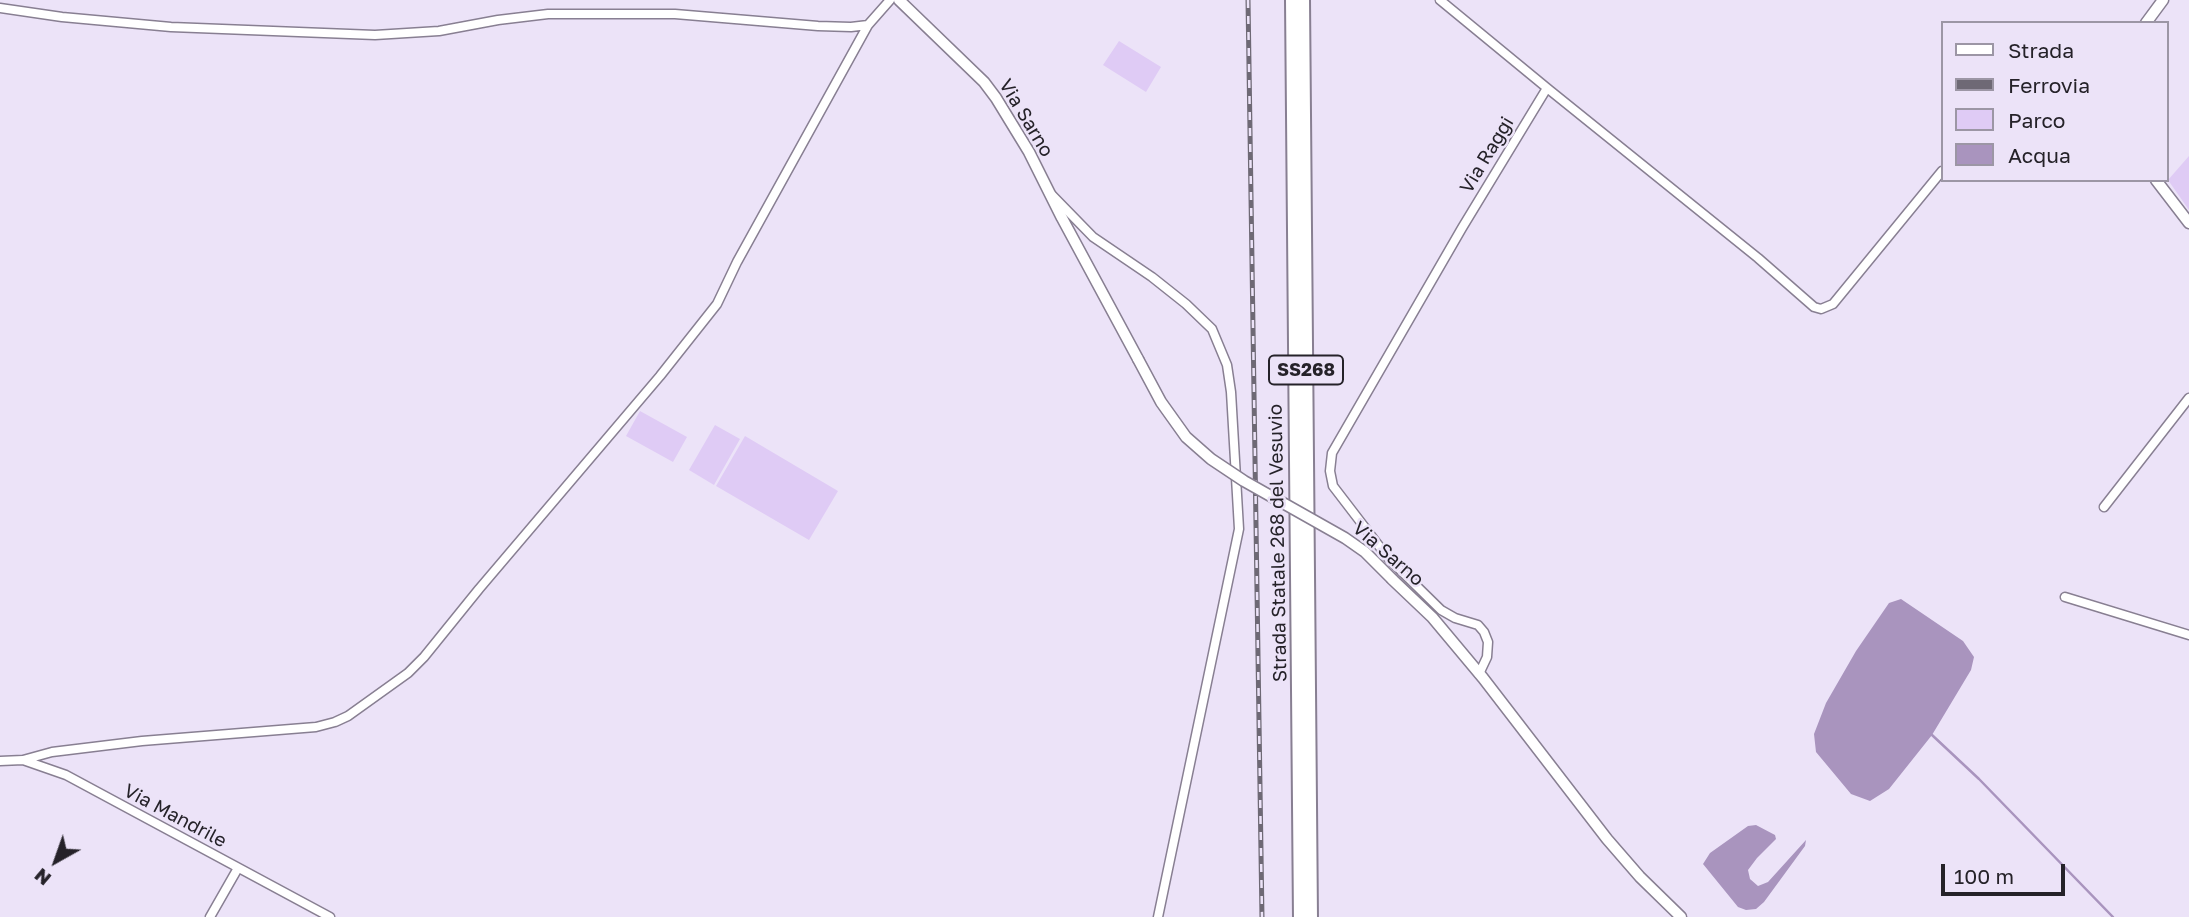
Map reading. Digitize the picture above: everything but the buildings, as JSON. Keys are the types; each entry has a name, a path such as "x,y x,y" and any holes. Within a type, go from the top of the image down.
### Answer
{"highway":[{"name":"Strada Statale 268 del Vesuvio","path":"1290,0 1300,917"},
{"name":"Strada Statale 268 del Vesuvio","path":"1303,0 1311,917"}],"street":[{"path":"23,760 52,752 90,747 316,727 348,716 408,673 660,376 717,304 737,262 868,25 890,0"},
{"name":"Via Sarno","path":"899,0 984,82 996,98 1029,152 1161,402 1186,437 1211,459 1244,481 1365,552 1432,617 1607,839 1640,877 1681,917"},
{"path":"1440,0 1758,258 1814,307 1821,309 1833,304 1940,173"},
{"path":"2148,21 2164,0"},
{"path":"0,8 171,27 375,36 439,31 548,14 676,15 818,26 868,25"},
{"name":"Via Raggi","path":"1479,674 1487,657 1488,642 1484,632 1478,625 1454,618 1441,610 1388,558 1333,486 1332,453 1462,228 1547,88"},
{"path":"2158,182 2189,223"},
{"path":"1048,190 1093,237 1152,277 1212,329 1227,365 1239,529 1158,917"},
{"path":"2104,507 2189,398"},
{"path":"2065,597 2189,635"},
{"name":"Via Mandrile","path":"0,761 23,760 65,775 330,917"},
{"path":"210,917 238,868"}],"green space":[{"path":"1119,41 1161,67 1146,92 1103,65"},
{"path":"2189,156 2189,210 2168,180"},
{"path":"640,411 687,437 673,462 626,436"},
{"path":"715,425 740,439 714,485 689,470"},
{"path":"745,436 838,491 809,540 716,486"}],"water":[{"path":"1901,599 1963,641 1974,657 1971,670 1932,735 1889,789 1870,801 1851,794 1816,752 1814,734 1826,703 1856,651 1889,603"},
{"path":"1756,825 1775,835 1776,839 1748,870 1750,879 1758,886 1768,882 1806,840 1805,846 1764,902 1756,909 1746,910 1738,907 1703,864 1710,853 1748,826"}],"waterway":[{"path":"1932,735 1979,779 2113,917"}],"railway":[{"path":"1248,0 1262,917"}]}
